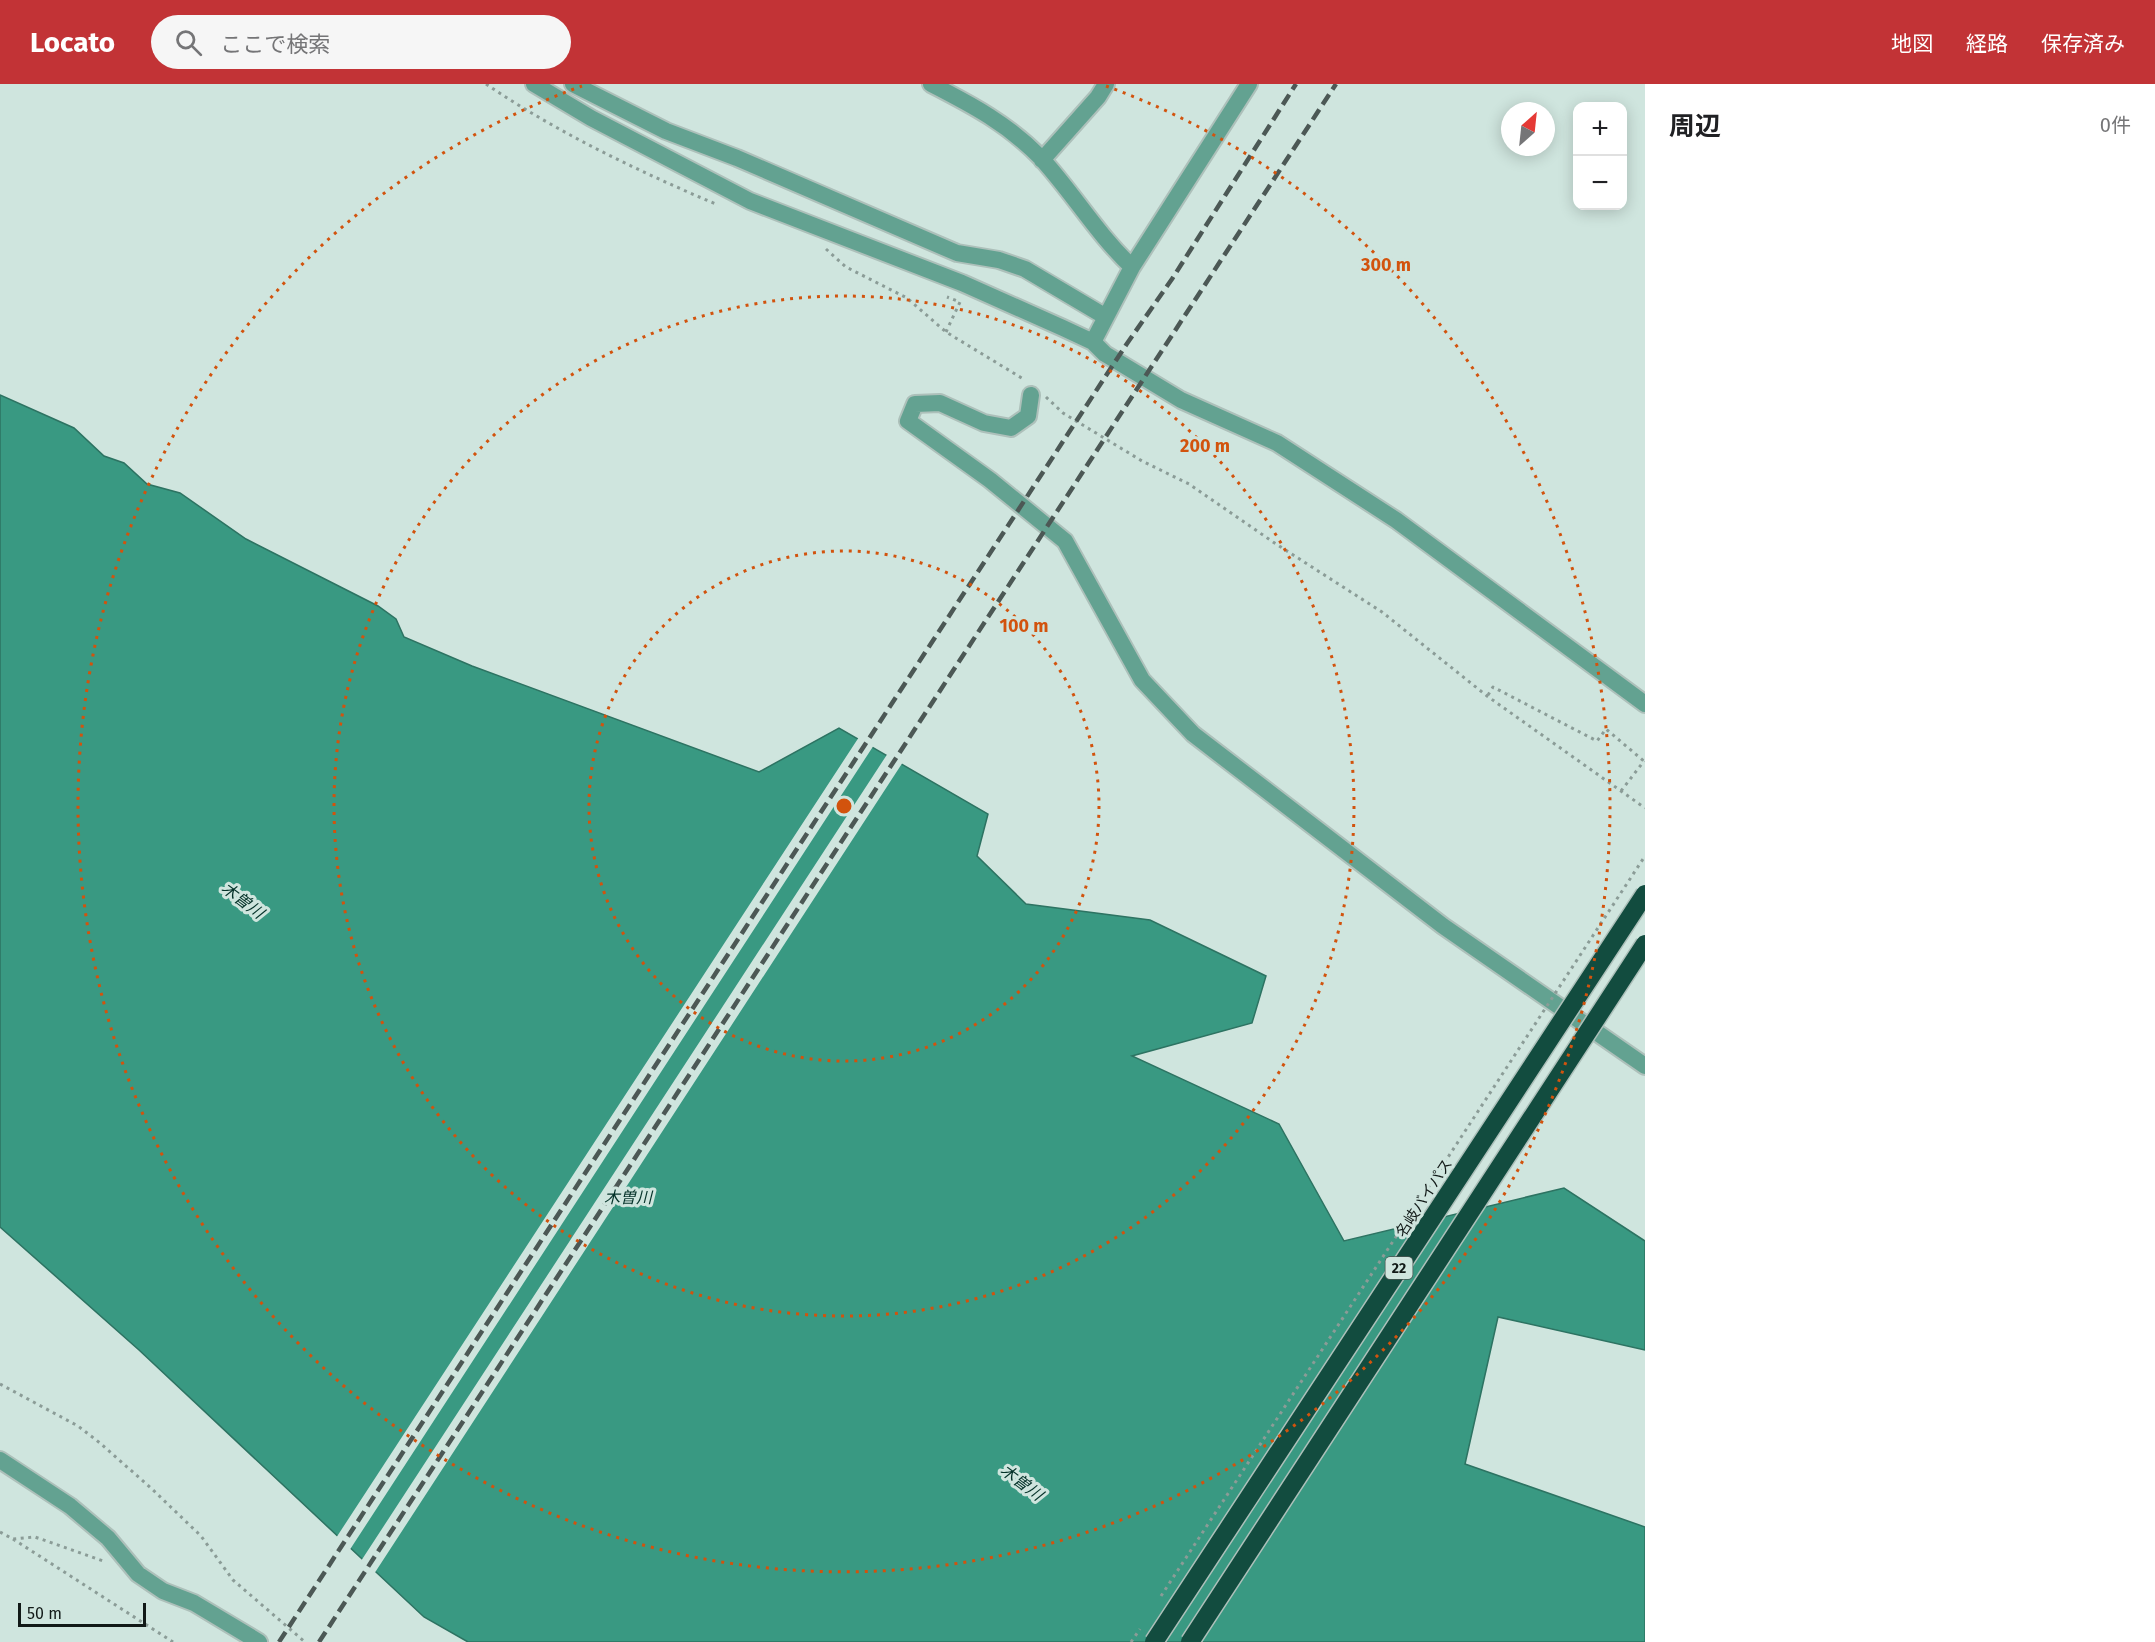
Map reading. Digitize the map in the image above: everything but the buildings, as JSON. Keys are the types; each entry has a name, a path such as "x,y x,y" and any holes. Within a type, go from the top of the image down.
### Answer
{"highway":[{"name":"名岐バイパス","path":"1154,1642 1645,894"},
{"name":"22","path":"1190,1642 1645,944"}],"street":[{"path":"534,84 591,118 750,201 962,283 1093,342 1105,354 1181,400 1277,443 1396,520 1645,704"},
{"path":"573,84 666,131 737,158 957,253 999,260 1025,269 1106,317"},
{"path":"931,84 989,114 1020,138 1042,160 1111,247 1132,267"},
{"path":"1042,160 1091,105 1106,84"},
{"path":"1093,342 1132,267 1249,84"},
{"path":"1034,390 1028,416 1011,428 984,423 939,403 915,404 908,421 990,480 1065,541 1142,680 1193,734 1443,926 1645,1066"},
{"path":"0,1460 70,1506 108,1538 138,1574 163,1592 194,1603 259,1642"}],"path":[{"path":"486,84 591,145 669,184 727,209"},
{"path":"825,248 846,267 907,298 946,332 1034,390 1063,413 1133,455 1189,484 1365,601 1487,696 1645,808"},
{"path":"946,332 960,302"},
{"path":"1487,696 1493,687 1597,741 1606,729 1644,762 1621,791"},
{"path":"1157,1602 1645,856"},
{"path":"0,1384 78,1426 100,1443 201,1536 233,1580 305,1642"},
{"path":"0,1532 173,1642"},
{"path":"13,1539 35,1537 107,1563"},
{"path":"1131,1642 1144,1622"}],"water":[{"name":"木曽川","path":"0,395 74,428 104,456 124,463 147,484 180,493 246,539 378,606 396,619 404,637 472,666 759,772 839,728 988,814 977,856 1026,904 1150,920 1266,976 1252,1023 1132,1056 1279,1124 1344,1241 1564,1188 1645,1241 1645,1350 1498,1317 1465,1464 1645,1527 1645,1642 468,1642 424,1617 139,1350 0,1227"}],"pier":[{"path":"859,737 874,745 349,1551 336,1538"},
{"path":"888,753 903,762 374,1574 361,1561"}],"railway":[{"path":"279,1642 1126,345 1172,279 1296,84"},
{"path":"319,1642 1336,84"}]}
